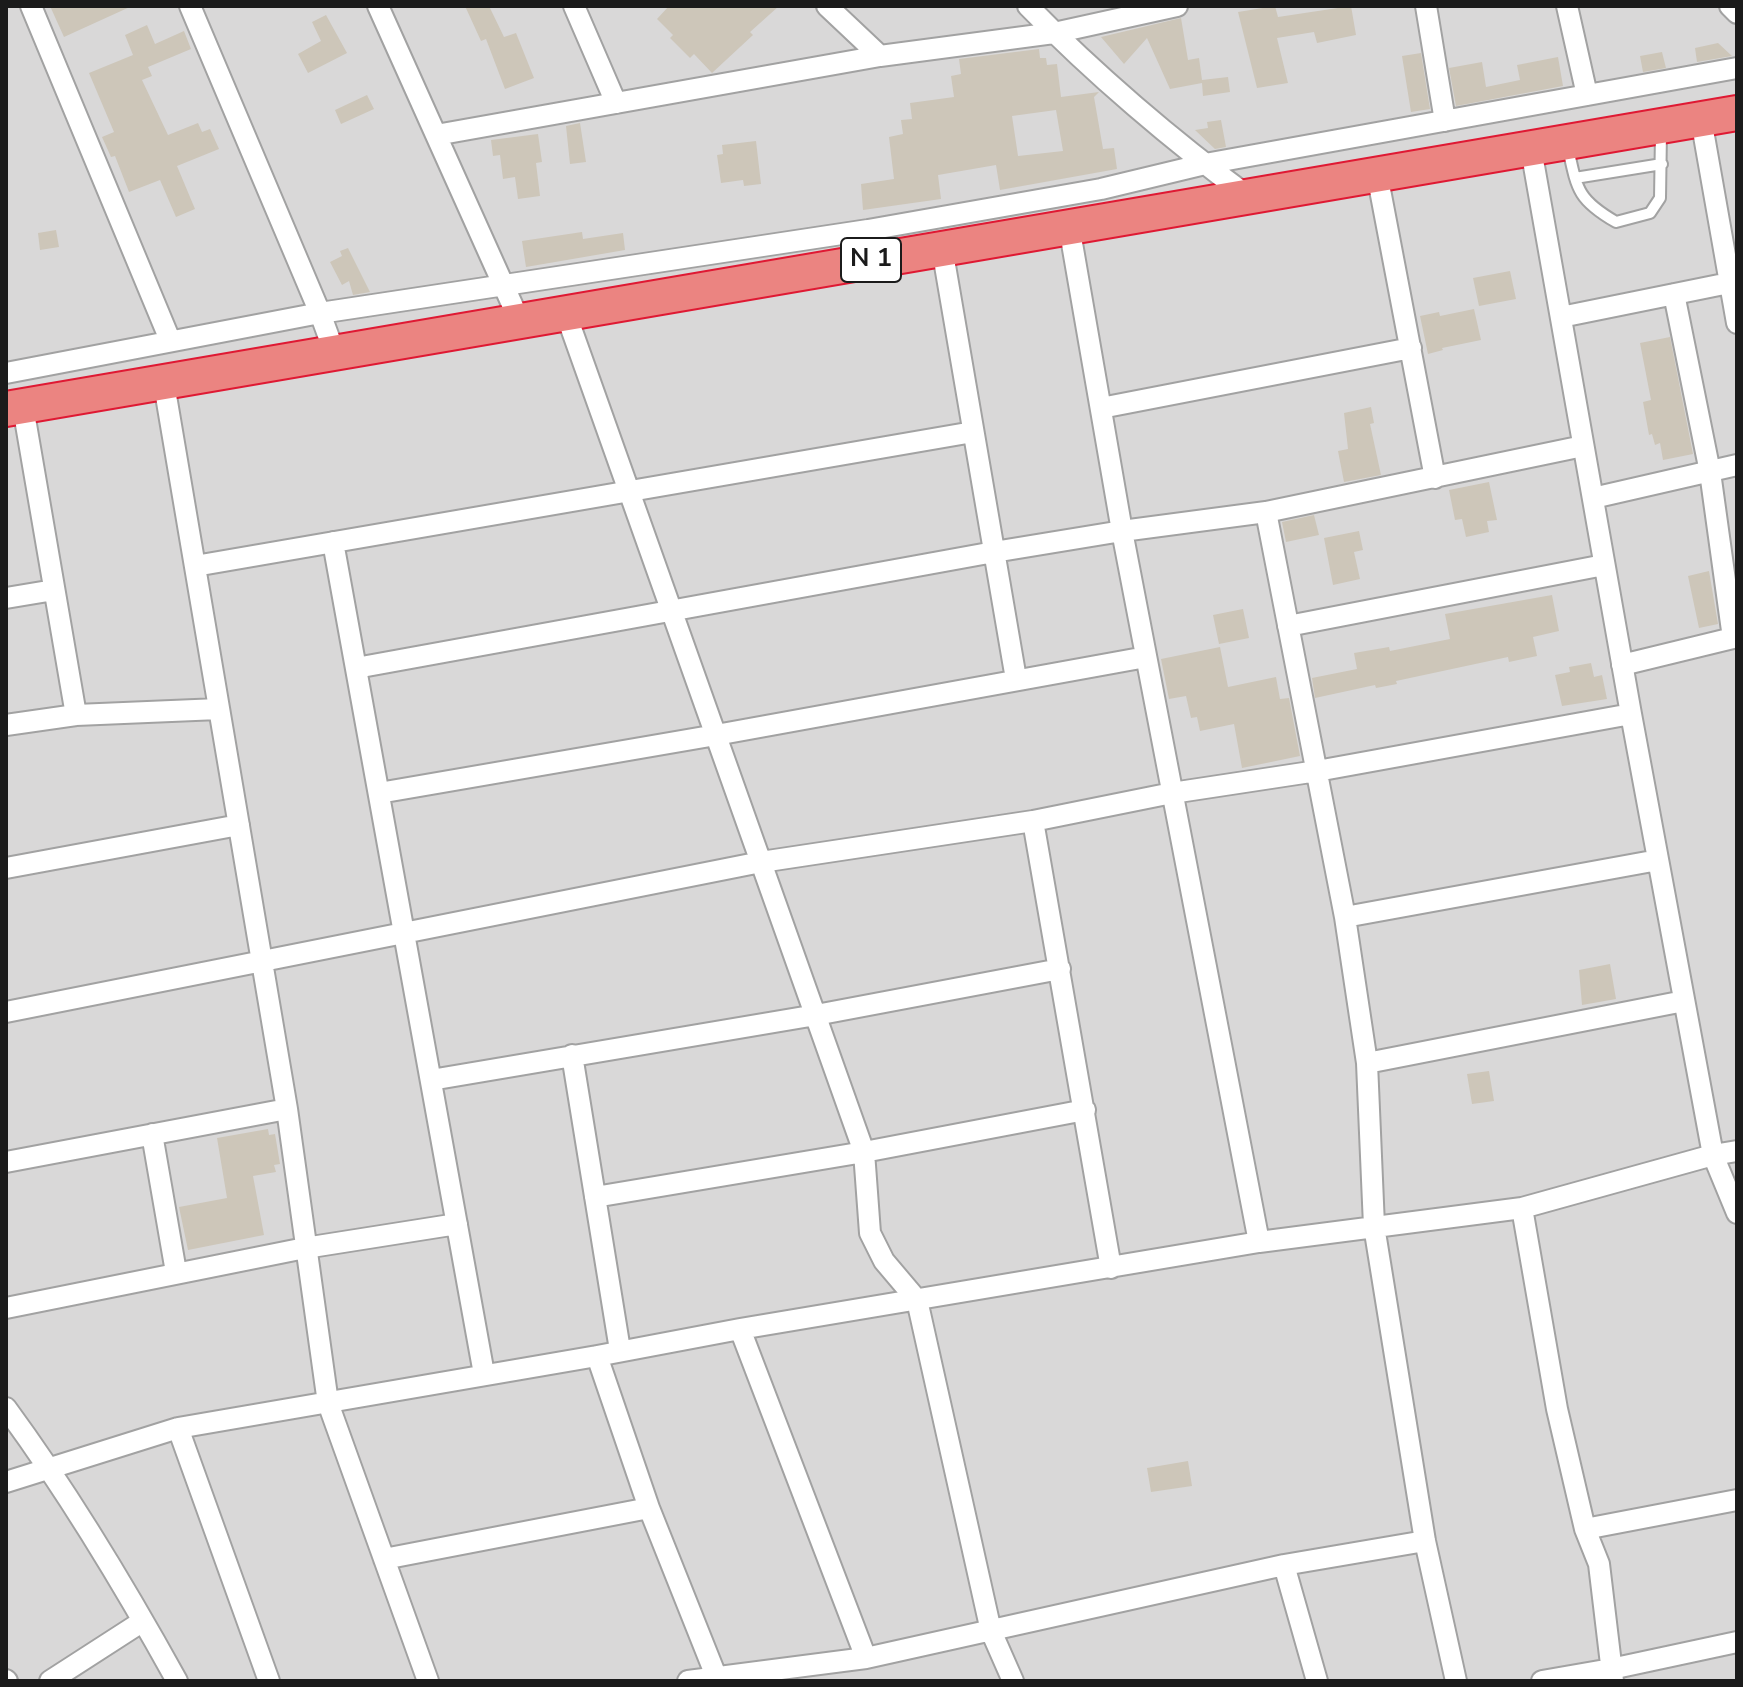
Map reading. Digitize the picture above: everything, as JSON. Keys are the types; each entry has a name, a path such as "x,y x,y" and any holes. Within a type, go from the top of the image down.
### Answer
{"highway":[{"name":"N 1","path":"14,408 1737,113"}],"street":[{"path":"31,6 170,340"},
{"path":"190,6 335,354"},
{"path":"378,6 520,322"},
{"path":"574,6 616,103"},
{"path":"827,6 880,56"},
{"path":"1028,6 1054,33 1205,164 1249,197"},
{"path":"436,135 880,56 1054,33 1177,6"},
{"path":"1426,6 1445,121"},
{"path":"1567,6 1587,95"},
{"path":"1730,6 1737,13"},
{"path":"6,373 320,313 868,230 1101,189 1205,164 1737,68"},
{"path":"1701,119 1737,323"},
{"path":"1531,149 1713,1155 1737,1213"},
{"path":"1377,174 1435,478"},
{"path":"1069,226 1122,531 1259,1242"},
{"path":"942,248 1016,679"},
{"path":"1561,317 1729,283"},
{"path":"1622,665 1735,638 1710,472 1674,294"},
{"path":"566,314 864,1152 870,1233 884,1261 917,1300 991,1631 1013,1681"},
{"path":"1101,408 1411,348"},
{"path":"164,384 287,1109 328,1403 428,1681"},
{"path":"14,408 54,590 76,715"},
{"path":"195,566 973,432"},
{"path":"356,668 994,552 1266,512 1583,446"},
{"path":"1593,498 1737,465"},
{"path":"1266,512 1345,917 1367,1063 1374,1226 1425,1541 1456,1681"},
{"path":"333,542 484,1374"},
{"path":"1288,626 1604,565"},
{"path":"6,598 54,590"},
{"path":"379,793 1146,657"},
{"path":"6,725 76,715 219,709"},
{"path":"6,1012 761,862 1033,821 1172,793 1317,771 1631,714"},
{"path":"1033,821 1111,1268"},
{"path":"6,868 239,825"},
{"path":"1345,917 1658,860"},
{"path":"431,1080 816,1015 1060,969"},
{"path":"1367,1063 1684,1001"},
{"path":"572,1055 620,1350"},
{"path":"6,1162 287,1109"},
{"path":"595,1197 864,1152 1085,1110"},
{"path":"152,1134 176,1272"},
{"path":"6,1482 178,1428 1259,1242 1522,1208 1737,1151"},
{"path":"1522,1208 1557,1409 1585,1529 1599,1564 1612,1675"},
{"path":"6,1308 176,1272 457,1224"},
{"path":"740,1329 866,1658"},
{"path":"597,1356 649,1508 716,1676"},
{"path":"6,1408 50,1467 177,1681"},
{"path":"178,1428 269,1681"},
{"path":"1585,1529 1737,1500"},
{"path":"384,1559 649,1508"},
{"path":"688,1681 866,1658 1284,1565 1425,1541"},
{"path":"1284,1565 1317,1681"},
{"path":"50,1681 143,1621"},
{"path":"1542,1681 1612,1675 1737,1642"}],"lane":[{"path":"1567,142 1583,199 1616,222 1650,213 1660,198 1661,126"},
{"path":"1575,178 1662,164"}],"shaded area":[{"path":"6,6 1737,6 1737,1681 6,1681"}],"building":[{"path":"50,6 132,6 64,37"},
{"path":"465,6 489,6 504,37 516,33 534,78 505,89 486,39 481,41"},
{"path":"669,6 779,6 712,73 694,54 690,58 657,19"},
{"path":"1275,6 1278,17 1351,6 1356,35 1317,43 1314,32 1277,38 1288,83 1257,88 1238,12"},
{"path":"326,15 347,53 308,73 298,54 321,41 312,22"},
{"path":"1181,18 1188,60 1199,58 1202,80 1228,77 1230,92 1203,96 1202,83 1170,89 1147,38 1124,64 1101,37"},
{"path":"147,25 155,44 184,31 191,49 148,67 152,76 142,80 168,135 198,123 202,132 210,129 219,149 177,166 195,209 176,217 160,180 129,192 115,156 111,157 102,137 114,132 89,73 133,55 125,35"},
{"path":"1718,43 1732,56 1697,62 1695,48"},
{"path":"1039,49 1040,58 1046,58 1047,65 1057,64 1061,97 1099,92 1094,97 1103,149 1114,148 1117,169 1000,190 996,165 938,175 941,199 863,210 861,184 894,179 889,137 903,134 901,120 912,119 910,103 954,97 951,76 961,74 959,59","holes":["1056,110 1063,151 1018,156 1012,116"]},
{"path":"1662,52 1666,68 1643,72 1640,56"},
{"path":"1421,53 1430,109 1411,112 1402,56"},
{"path":"1558,57 1563,86 1456,106 1449,68 1482,62 1486,87 1520,80 1517,65"},
{"path":"367,95 374,109 341,124 335,110"},
{"path":"1221,120 1226,147 1215,149 1195,130 1208,128 1207,122"},
{"path":"580,123 586,162 570,164 566,126"},
{"path":"538,134 542,162 536,163 540,196 518,199 515,177 503,179 500,155 493,156 491,140"},
{"path":"756,141 761,184 744,186 743,180 721,183 717,155 723,154 722,145"},
{"path":"56,230 59,247 40,250 38,233"},
{"path":"582,232 583,239 623,233 625,250 526,267 522,241"},
{"path":"348,248 370,292 353,295 349,281 342,285 330,262 342,256 340,251"},
{"path":"1510,271 1516,299 1479,306 1473,278"},
{"path":"1474,309 1481,340 1428,354 1420,316 1439,312 1440,316"},
{"path":"1670,337 1693,454 1663,460 1660,443 1655,445 1652,434 1649,435 1643,402 1651,400 1640,343"},
{"path":"1371,407 1374,423 1370,424 1381,475 1344,482 1338,451 1348,449 1344,413"},
{"path":"1489,482 1497,520 1487,521 1489,532 1466,537 1462,519 1455,520 1449,490"},
{"path":"1314,515 1319,535 1286,542 1282,522"},
{"path":"1359,531 1363,550 1354,552 1360,579 1333,585 1324,538"},
{"path":"1709,571 1718,624 1699,628 1688,576"},
{"path":"1552,595 1559,631 1533,637 1537,656 1509,662 1508,657 1396,681 1397,684 1376,688 1375,685 1315,698 1312,678 1357,669 1354,653 1389,647 1390,651 1450,639 1445,614"},
{"path":"1243,609 1249,638 1219,644 1213,615"},
{"path":"1220,647 1228,687 1276,677 1280,699 1289,698 1300,756 1242,768 1234,724 1200,731 1197,717 1191,718 1186,696 1169,699 1161,659"},
{"path":"1591,663 1594,677 1602,675 1607,699 1562,706 1555,675 1570,672 1569,667"},
{"path":"1610,964 1616,999 1582,1005 1579,970"},
{"path":"1489,1071 1494,1101 1472,1104 1467,1074"},
{"path":"268,1129 269,1135 275,1134 280,1164 274,1165 276,1172 253,1176 264,1235 188,1250 179,1207 227,1198 217,1138"},
{"path":"1188,1461 1192,1486 1151,1492 1147,1468"}]}
